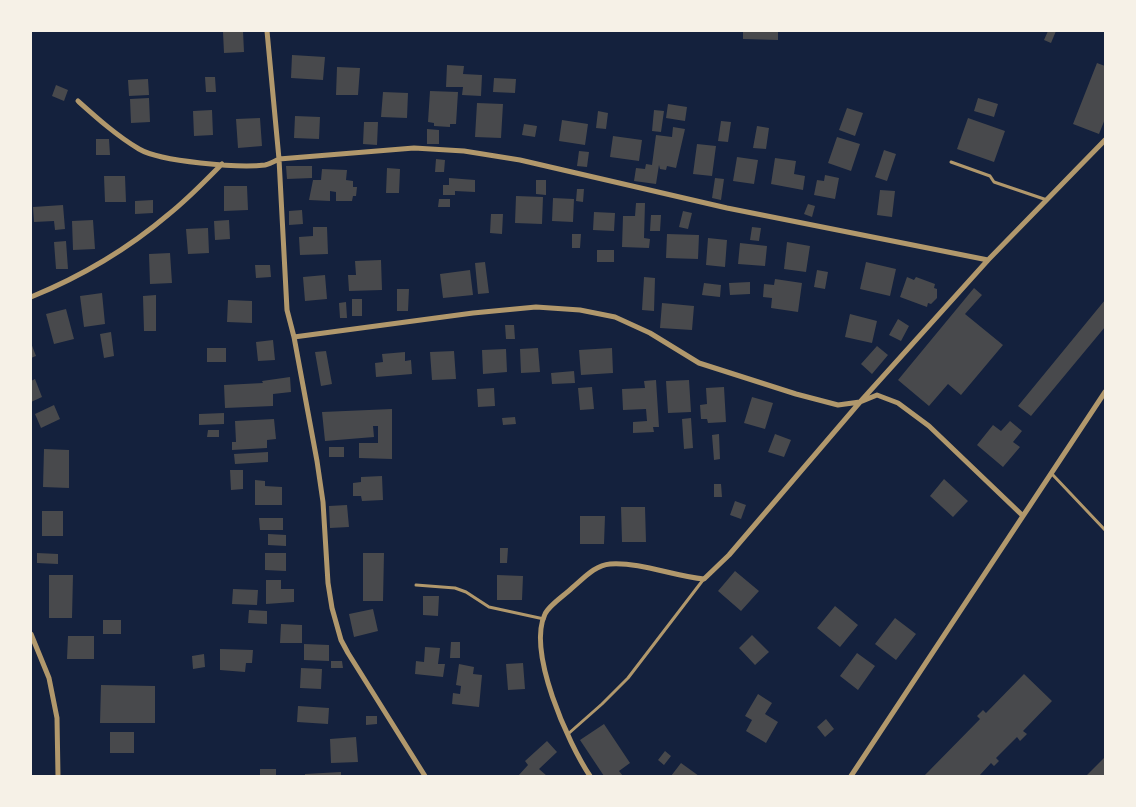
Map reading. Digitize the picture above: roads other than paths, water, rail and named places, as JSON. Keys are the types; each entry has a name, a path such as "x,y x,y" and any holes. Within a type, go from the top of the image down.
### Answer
{"street":[{"path":"267,31 279,159 284,284 287,310 294,337 323,502 328,583 341,640 425,776"},
{"path":"78,101 109,128 140,150 170,158 222,164 266,165 279,159 414,148 464,151 520,160 728,208 988,260"},
{"path":"590,776 558,714 545,668 540,640 545,613 593,570 608,564 633,566 682,577 704,579 729,555 860,402 988,260 1105,140"},
{"path":"31,297 50,289 126,246 169,214 222,164"},
{"path":"294,337 491,311 536,307 580,310 615,317 650,333 699,363 838,405 860,402 877,395 898,403 929,426 1022,516"},
{"path":"851,776 1105,392"},
{"path":"31,634 49,678 56,710 58,776"}],"lane":[{"path":"951,162 990,176 994,182 1048,200"},
{"path":"1052,474 1105,530"},
{"path":"567,734 602,704 628,678 704,579"},
{"path":"416,585 455,588 466,592 489,607 544,619"}]}
